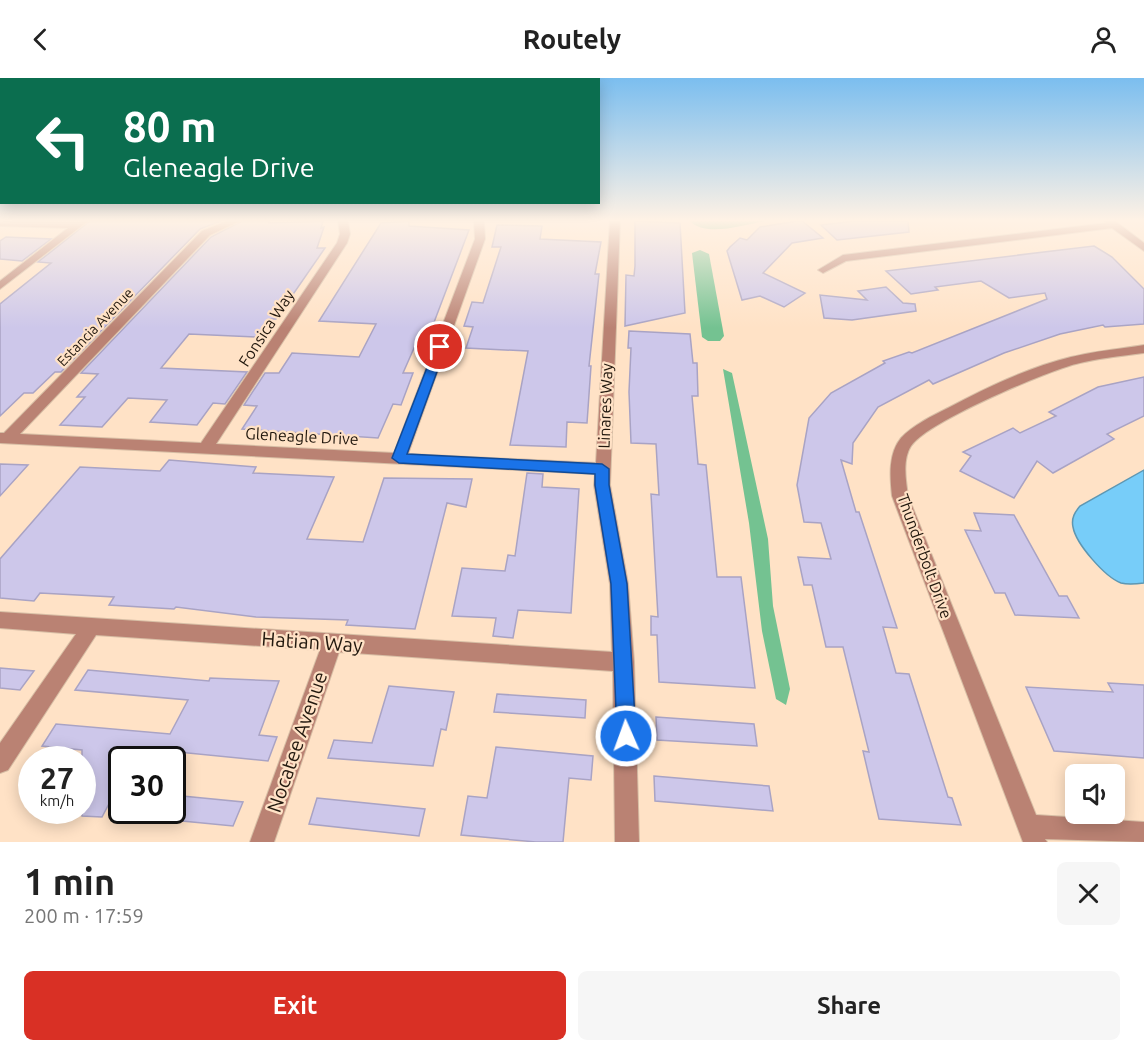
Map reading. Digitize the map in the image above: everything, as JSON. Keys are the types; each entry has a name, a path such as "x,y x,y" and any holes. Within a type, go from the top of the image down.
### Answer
{"street":[{"path":"0,285 37,257"},
{"name":"Estancia Avenue","path":"4,438 183,257"},
{"name":"Fonsica Way","path":"205,449 333,257"},
{"path":"399,458 473,257"},
{"name":"Linares Way","path":"613,257 602,485 619,584 624,662 627,842"},
{"path":"823,270 843,258 853,257"},
{"name":"Thunderbolt Drive","path":"1032,834 900,496 898,468 906,443 922,428 942,417 1050,367 1073,360 1144,349"},
{"name":"Gleneagle Drive","path":"4,438 602,469"},
{"name":"Hatian Way","path":"0,620 624,662"},
{"path":"0,762 91,627"},
{"name":"Nocatee Avenue","path":"262,842 332,643"},
{"path":"1032,834 1144,834"}],"green space":[{"path":"692,257 709,257 724,336 720,341 708,341 702,337"},
{"path":"723,369 732,373 768,539 773,606 790,689 786,705 776,699 762,631 749,523"}],"water":[{"path":"1144,470 1144,583 1124,584 1114,580 1085,551 1075,534 1073,518 1080,506"}],"building":[{"path":"0,257 28,257 22,261 0,259"},
{"path":"45,257 173,257 61,372 55,372 33,393 24,393 0,416 0,304 51,263 38,262"},
{"path":"192,257 319,257 276,319 270,319 257,337 189,334 161,368 247,372 225,404 213,403 197,425 150,422 167,400 128,398 102,427 60,425 85,397 77,397 98,374 81,373"},
{"path":"360,257 459,257 426,340 418,339 403,373 413,373 401,405 393,404 378,438 242,429 257,406 244,405 265,373 279,373 292,353 359,357 376,324 319,321"},
{"path":"498,257 598,257 595,274 599,274 589,366 591,366 587,423 567,422 566,447 510,445 528,351 466,348 473,327 464,326 472,302 483,303"},
{"path":"635,257 682,257 685,313 625,326 626,275 634,276"},
{"path":"729,257 779,257 763,273 805,293 784,307 760,296 742,300"},
{"path":"1005,257 1111,257 1144,289 1144,324 1105,327 1103,325 1060,334 1004,353 933,384 929,380 878,407 853,443 852,464 841,460 856,512 859,512 897,628 883,627 896,673 909,674 948,797 952,798 961,825 879,819 863,751 869,752 843,647 826,647 812,585 804,585 798,557 831,559 821,523 804,522 797,485 809,418 831,393 885,363 883,361 912,353 1047,299 1045,293 1009,298 981,281 935,287 938,290 911,294 886,271"},
{"path":"886,287 903,303 915,304 916,311 852,320 824,318 820,295 867,300 858,291"},
{"path":"629,331 690,334 693,363 697,363 698,396 692,396 698,464 706,465 717,577 741,577 755,688 659,682 657,635 651,635 651,616 658,617 651,494 659,495 656,444 631,443"},
{"path":"1144,377 1144,416 1107,434 1114,439 1053,473 1037,461 1014,498 960,471 971,456 963,452 1013,428 1020,433 1056,416 1049,412 1098,387"},
{"path":"169,460 256,467 253,473 334,477 307,539 363,542 384,478 472,479 466,507 447,503 415,629 346,625 348,620 256,617 176,607 174,609 109,605 114,597 40,593 34,601 0,598 0,559 80,467 160,471"},
{"path":"0,464 28,465 0,496"},
{"path":"527,473 543,474 542,487 579,489 571,613 518,610 513,638 493,636 496,618 452,616 462,568 505,571 508,555 515,556"},
{"path":"974,513 1014,515 1059,596 1067,596 1079,618 1015,615 1005,593 995,593 965,530 981,531"},
{"path":"0,668 34,671 20,690 0,688"},
{"path":"88,670 209,681 210,678 279,681 259,735 277,737 268,761 186,753 186,746 108,746 108,806 102,817 96,817 96,746 42,746 56,724 170,734 188,700 75,690"},
{"path":"1108,683 1144,685 1144,758 1054,751 1026,687 1113,692"},
{"path":"389,686 454,692 446,730 441,729 433,766 328,758 334,740 372,743"},
{"path":"497,694 586,700 585,718 494,712"},
{"path":"656,717 754,724 757,746 657,740"},
{"path":"496,747 593,756 591,780 569,778 563,842 536,842 461,835 468,796 487,798"},
{"path":"654,776 769,786 773,811 655,801"},
{"path":"186,796 243,802 233,826 186,821"},
{"path":"317,798 425,809 419,836 309,824"}],"route":[{"path":"440,347 399,458 602,469 602,485 619,584 626,736"}]}
